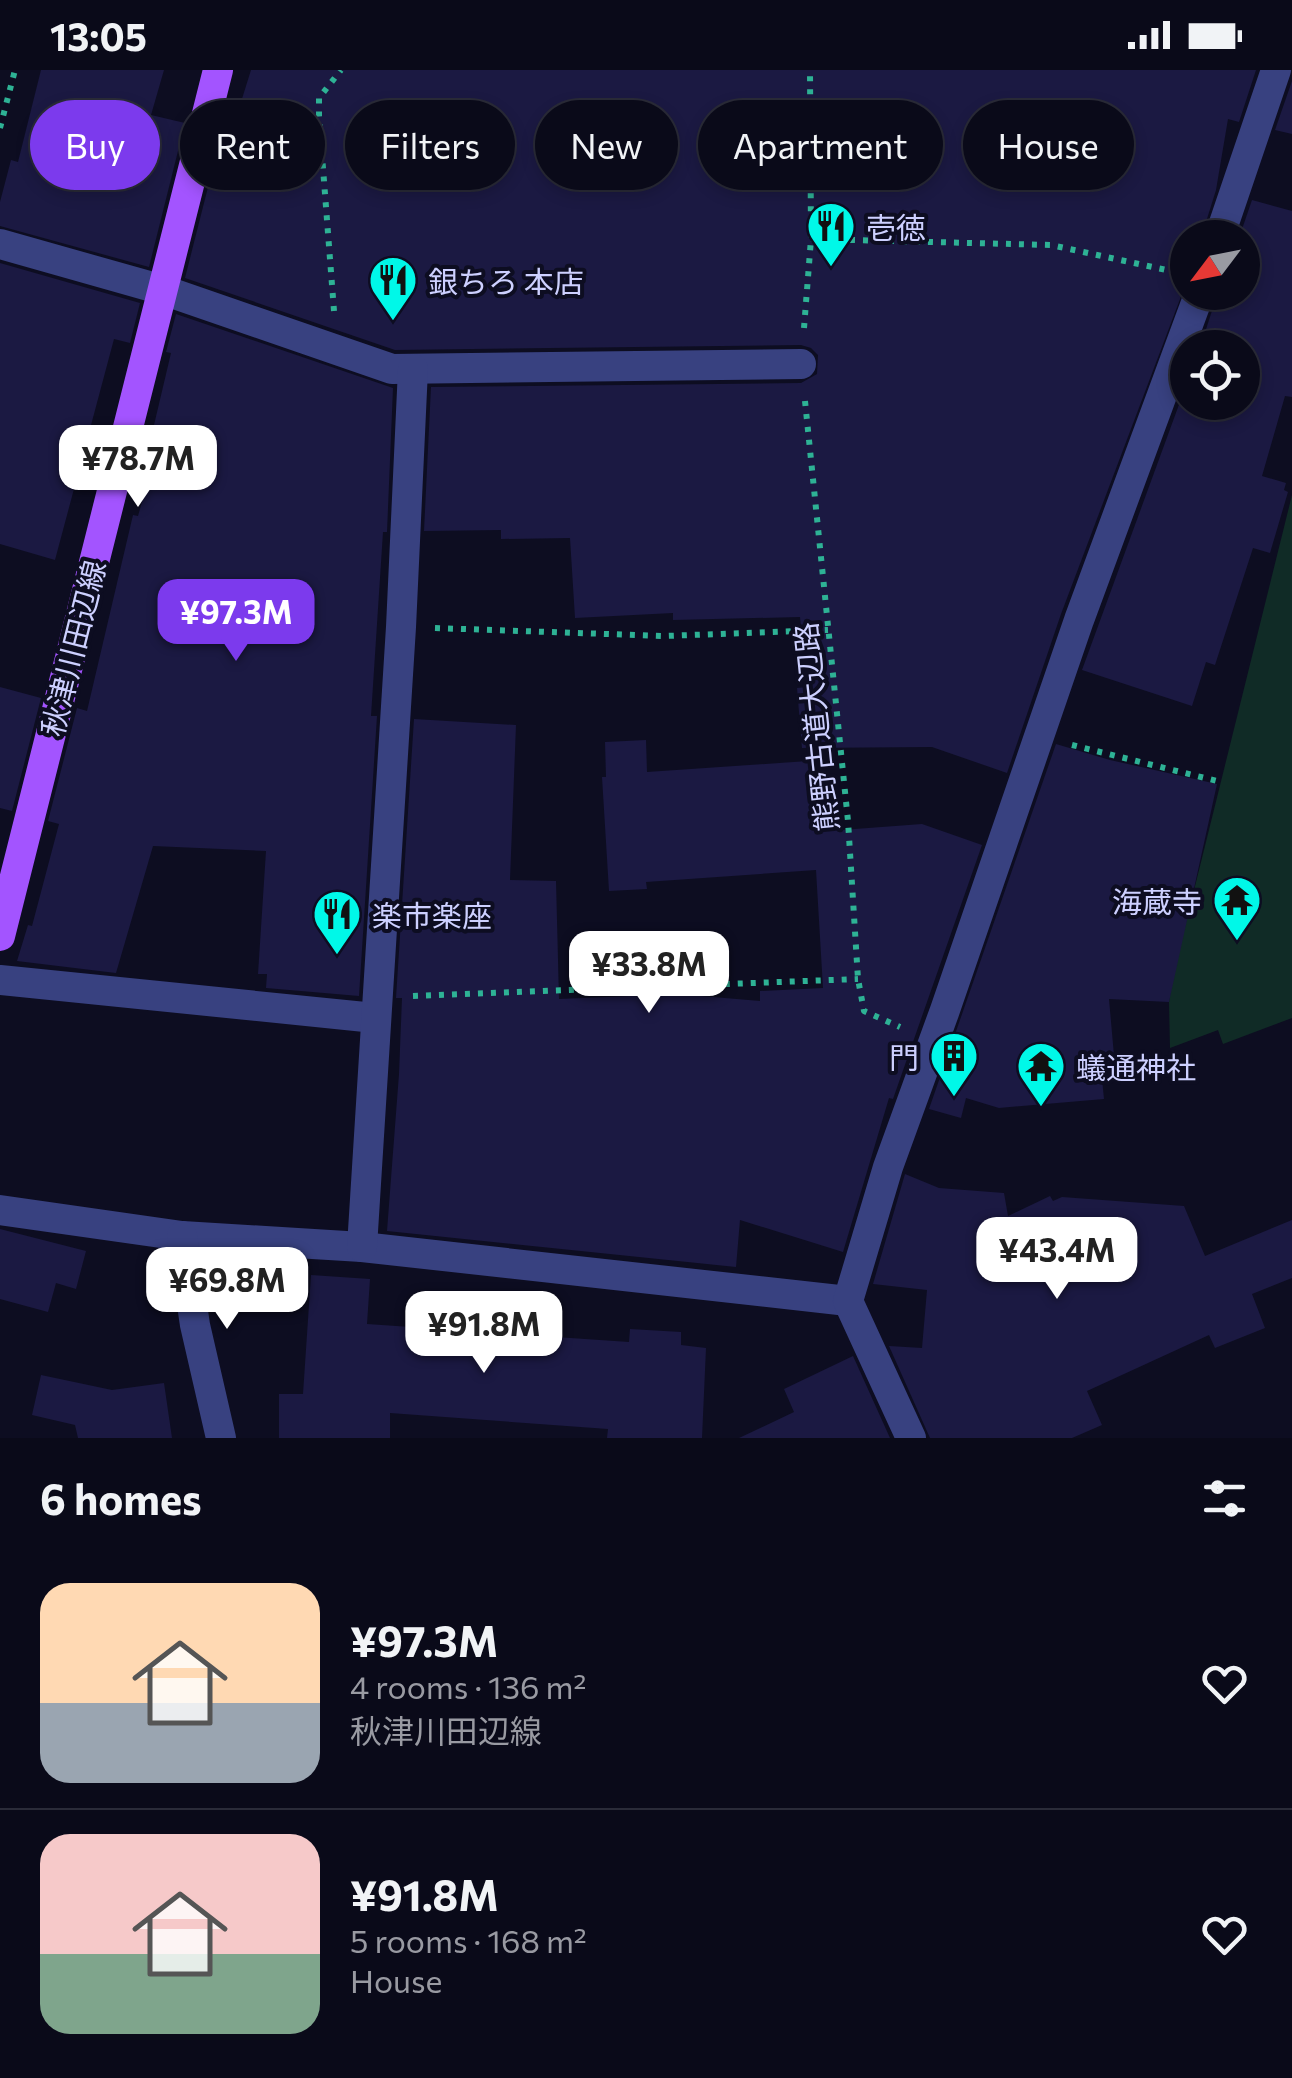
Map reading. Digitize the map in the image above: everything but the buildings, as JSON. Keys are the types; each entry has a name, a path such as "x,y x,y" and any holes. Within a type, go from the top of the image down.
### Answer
{"main road":[{"name":"秋津川田辺線","path":"0,936 218,70"}],"street":[{"path":"1225,220 1276,70"},
{"path":"0,244 162,290 392,369 801,364"},
{"path":"911,1438 848,1301 888,1167 1079,620 1193,310"},
{"path":"362,1247 401,627 412,369"},
{"path":"0,980 376,1008"},
{"path":"0,1210 182,1236 362,1247 848,1301"},
{"path":"182,1236 195,1325 221,1438"}],"path":[{"path":"0,128 15,70"},
{"path":"338,352 318,116 319,98 340,70"},
{"path":"810,70 811,239 1051,245 1170,271"},
{"name":"熊野古道大辺路","path":"811,239 801,364 848,821 858,980 864,1011 933,1041"},
{"path":"401,627 664,636 828,630"},
{"path":"1040,734 1109,756 1221,782"},
{"path":"376,1008 858,980"}],"green space":[{"path":"1292,495 1292,1018 1223,1044 1218,1030 1170,1048 1173,975"}],"place":[{"name":"壱徳","path":"831,268"},
{"name":"銀ちろ 本店","path":"393,322"},
{"name":"海蔵寺","path":"1237,942"},
{"name":"楽市楽座","path":"337,956"},
{"name":"門","path":"954,1098"},
{"name":"蟻通神社","path":"1041,1108"}]}
